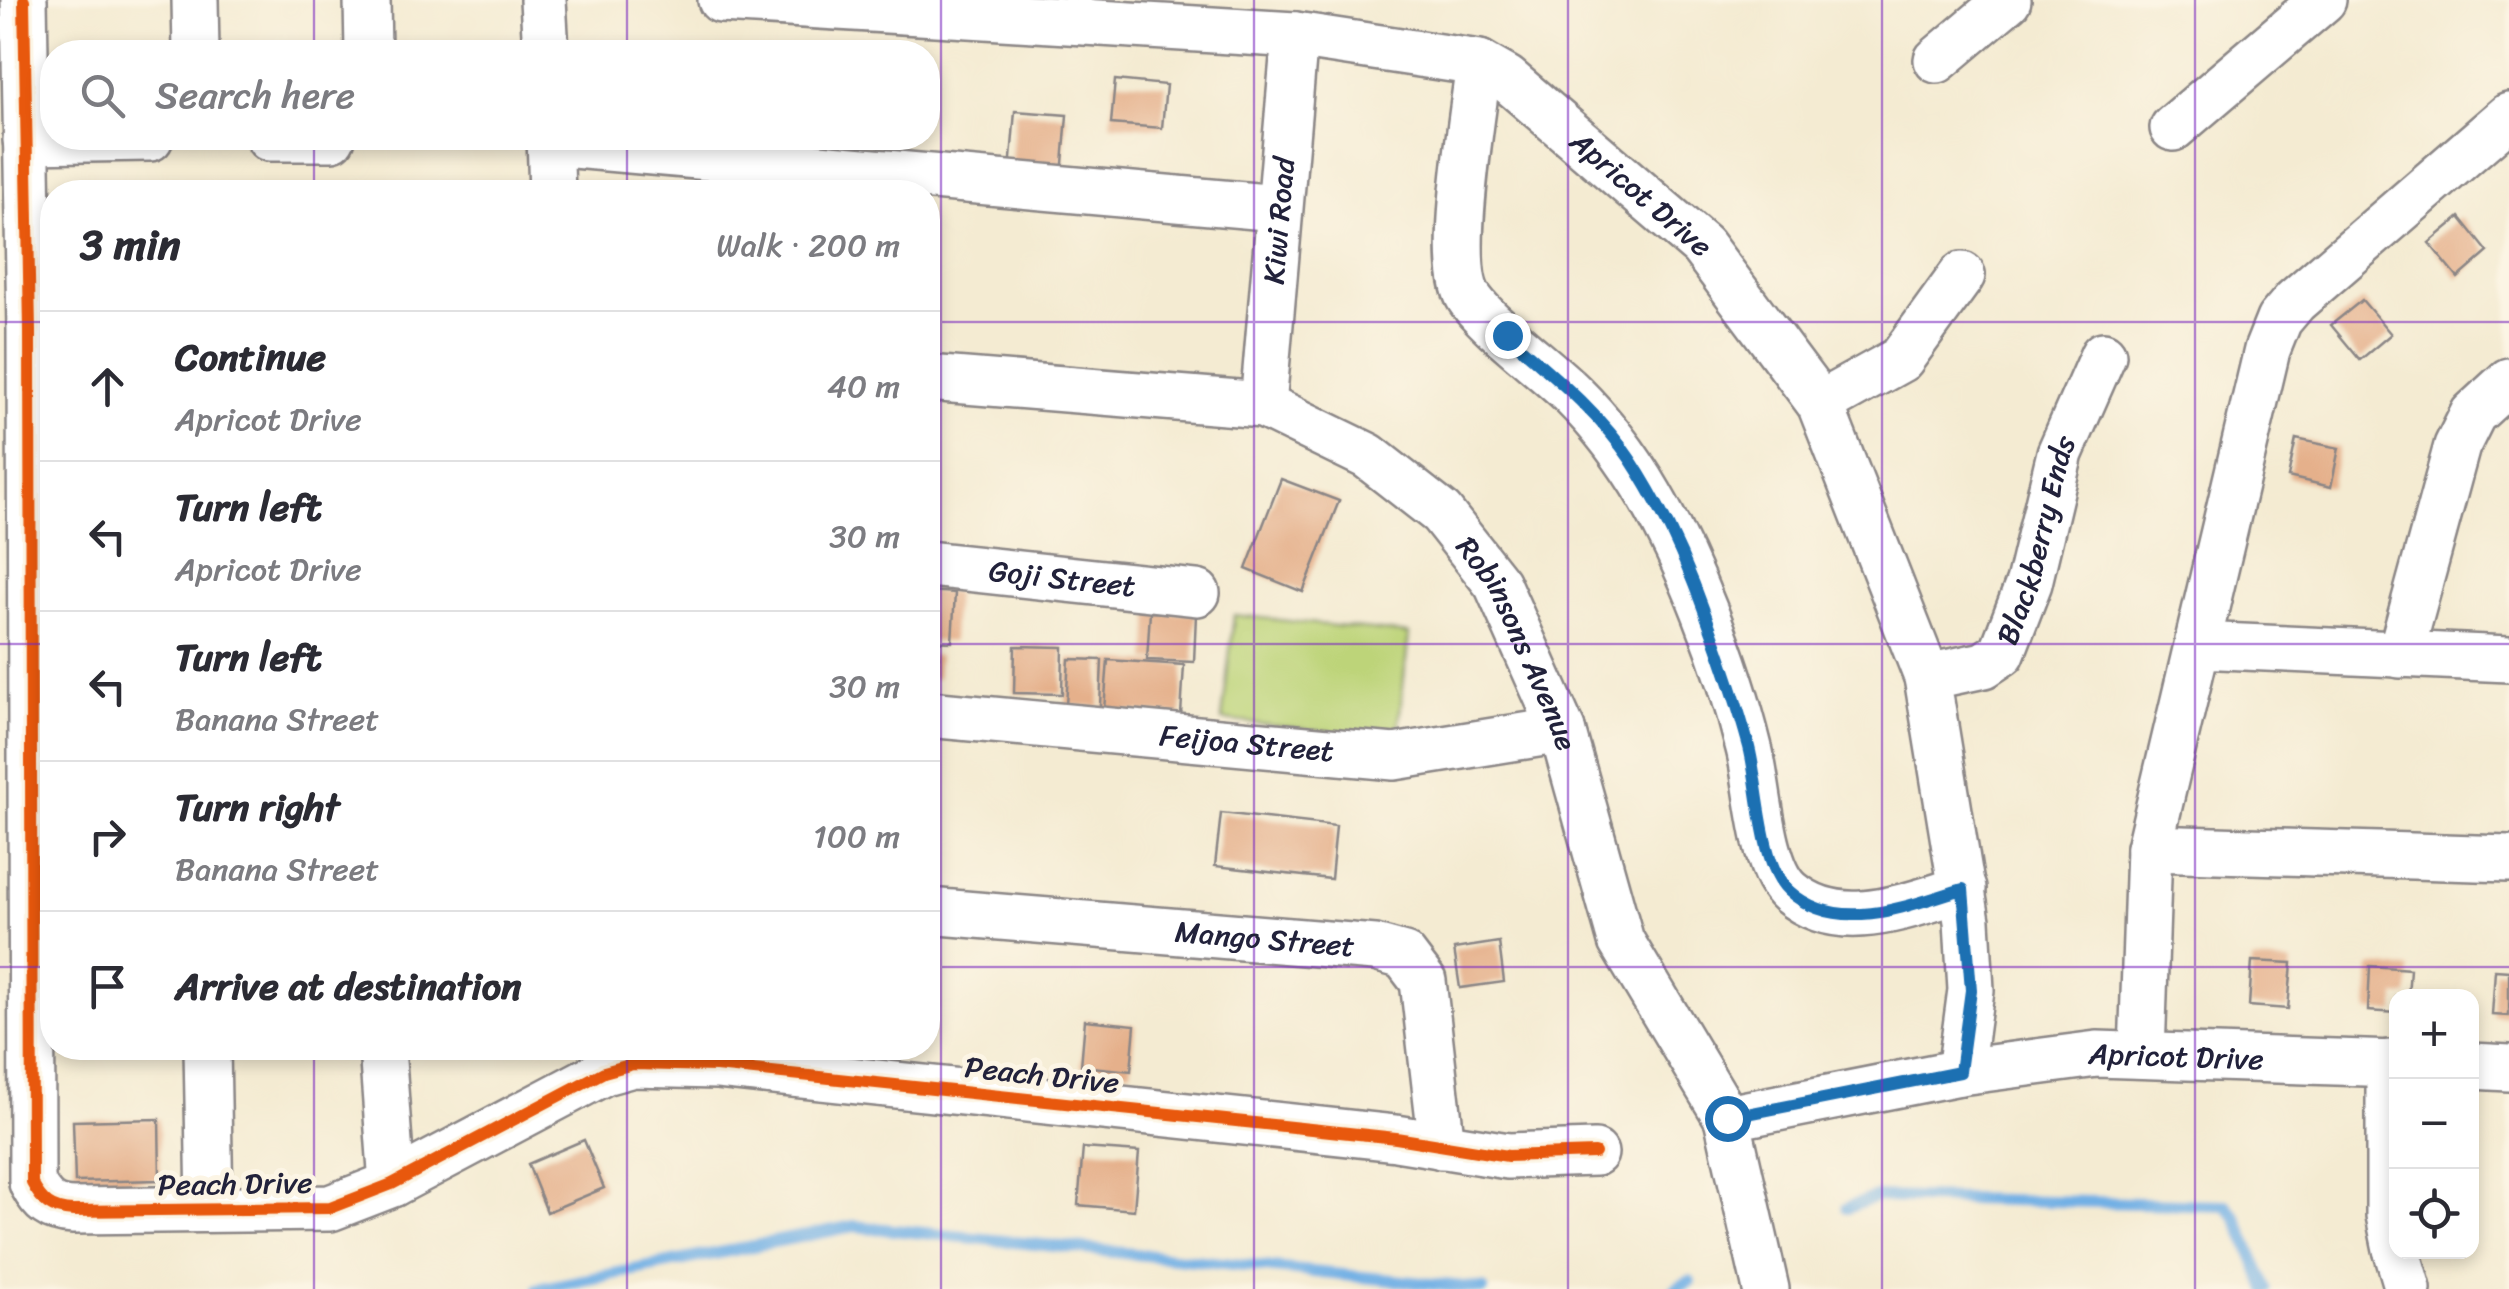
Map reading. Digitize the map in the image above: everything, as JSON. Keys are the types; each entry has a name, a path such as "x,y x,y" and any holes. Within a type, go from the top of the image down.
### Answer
{"street":[{"name":"Peach Drive","path":"24,0 26,140 40,318"},
{"path":"196,0 196,40"},
{"path":"367,0 368,40"},
{"path":"543,0 545,40"},
{"name":"Apricot Drive","path":"721,0 1295,36 1479,63 1507,79 1702,246 1820,404 1927,678 1963,889 1971,990 1960,1072"},
{"path":"1937,60 2008,0"},
{"path":"2174,128 2323,0"},
{"name":"Kiwi Road","path":"1263,404 1295,36"},
{"path":"1479,63 1459,250 1467,295 1574,395 1629,457 1671,533 1706,614 1728,681 1749,748 1772,862 1787,890 1812,907 1845,916 1886,912 1963,889"},
{"path":"2142,1054 2149,848 2267,350 2279,320 2295,300 2509,116"},
{"path":"26,140 40,140"},
{"path":"550,150 552,180"},
{"path":"657,150 1278,208"},
{"path":"1820,404 1901,359 1962,276"},
{"name":"Blackberry Ends","path":"1927,678 1984,666 2002,653 2029,583 2060,454 2104,355"},
{"name":"Robinsons Avenue","path":"940,379 1263,404 1368,456 1441,513 1498,584 1562,730 1620,941 1727,1118 1766,1289"},
{"path":"2400,655 2457,446 2473,414 2509,381"},
{"name":"Goji Street","path":"940,565 1197,593"},
{"name":"Peach Drive","path":"40,570 32,1183 40,1200 57,1210 330,1208 392,1184 604,1072 633,1064 680,1060"},
{"path":"2198,645 2509,659"},
{"name":"Feijoa Street","path":"940,715 1394,758 1562,730"},
{"path":"2149,848 2509,859"},
{"name":"Mango Street","path":"940,912 1376,948 1404,956 1423,981 1442,1146"},
{"name":"Apricot Drive","path":"1727,1118 1960,1072 2097,1054 2389,1064"},
{"path":"208,1060 210,1208"},
{"path":"383,1060 392,1184"},
{"name":"Peach Drive","path":"740,1060 1508,1156 1595,1153"},
{"path":"2479,1066 2509,1068"},
{"path":"2390,1169 2393,1079"},
{"path":"2389,1186 2389,1220"},
{"path":"2400,1259 2408,1289"}],"green space":[{"path":"1234,615 1409,634 1397,739 1222,720"}],"building":[{"path":"1115,80 1166,85 1162,128 1111,124"},
{"path":"1015,111 1067,115 1062,176 1010,171"},
{"path":"2460,217 2488,252 2458,278 2429,243"},
{"path":"2362,300 2391,334 2360,360 2331,325"},
{"path":"2296,439 2339,448 2331,487 2288,477"},
{"path":"1281,479 1339,501 1303,592 1246,569"},
{"path":"940,592 955,593 952,642 940,642"},
{"path":"1150,612 1196,614 1194,662 1147,660"},
{"path":"1015,646 1063,647 1062,694 1014,693"},
{"path":"1069,659 1102,660 1100,707 1066,705"},
{"path":"1108,660 1184,665 1181,715 1104,710"},
{"path":"1221,813 1336,826 1331,879 1215,866"},
{"path":"1499,942 1504,982 1460,988 1454,949"},
{"path":"2252,961 2292,963 2288,1009 2249,1006"},
{"path":"2370,966 2410,969 2409,989 2389,989 2389,1012 2368,1011"},
{"path":"2495,970 2509,971 2509,1016 2492,1015"},
{"path":"1085,1020 1135,1025 1131,1071 1081,1066"},
{"path":"159,1119 160,1180 75,1182 73,1121"},
{"path":"584,1140 604,1188 547,1212 528,1164"},
{"path":"1083,1148 1139,1152 1134,1210 1078,1205"}],"waterway":[{"path":"1847,1208 1876,1197 2226,1205 2236,1217 2267,1289"},
{"path":"538,1289 854,1226 1483,1289"},
{"path":"1675,1289 1690,1281"}],"cycle path":[{"path":"24,0 30,331 32,1183 48,1204 73,1211 330,1208 392,1184 604,1072 633,1064 716,1066 1396,1138 1508,1156 1595,1153"}],"route":[{"path":"1507,335 1574,395 1629,457 1671,533 1706,614 1749,748 1772,862 1787,890 1812,907 1845,916 1886,912 1963,889 1971,990 1960,1072 1727,1118"}]}
